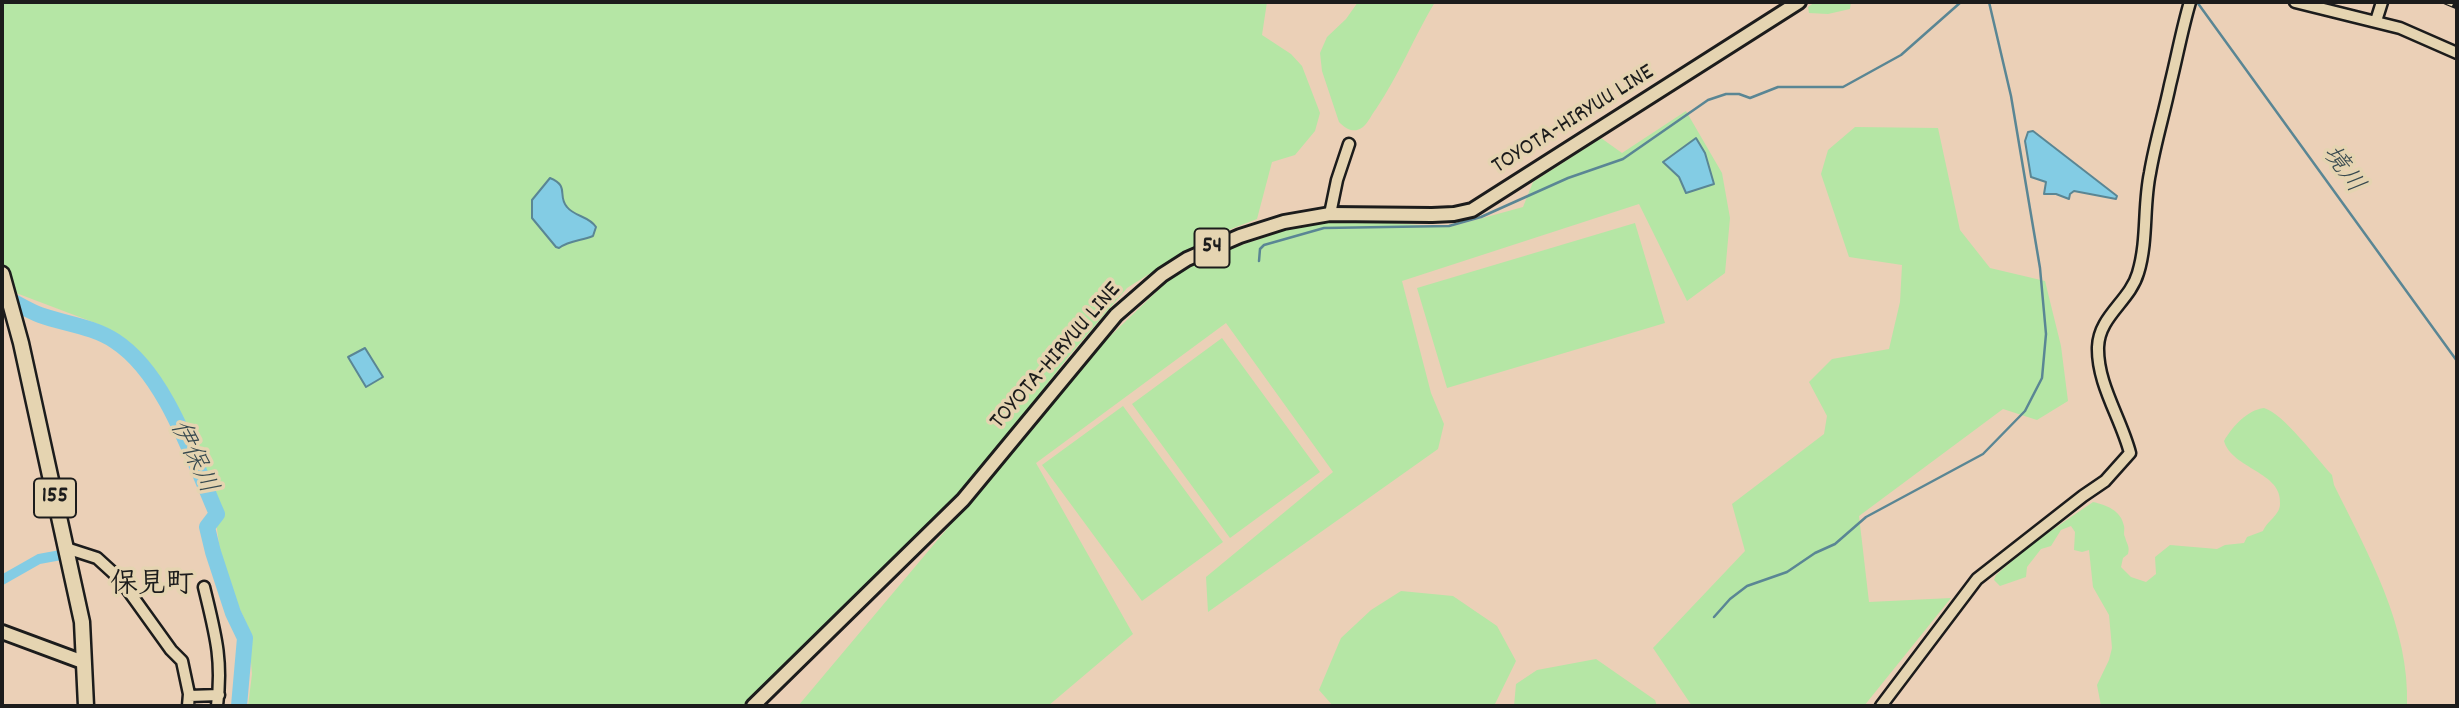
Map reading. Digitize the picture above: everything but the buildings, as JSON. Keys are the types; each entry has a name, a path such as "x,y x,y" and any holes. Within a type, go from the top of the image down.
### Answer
{"highway":[{"name":"155","path":"3,279 19,335 82,622 86,706"}],"main road":[{"name":"TOYOTA-HIRYUU LINE","path":"752,706 964,500 1116,315 1141,291 1187,259 1240,236 1283,222 1330,214 1432,215 1454,214 1472,209 1799,2"},
{"path":"2,632 83,662"}],"street":[{"path":"1881,706 1977,579 2105,481 2130,453 2104,381 2098,345 2100,333 2110,315 2131,291 2138,274 2146,237 2150,172 2190,2"},
{"path":"2295,2 2412,32 2457,53"},
{"path":"2376,21 2382,2"},
{"path":"1330,214 1337,180 1349,144"},
{"path":"66,548 97,558 120,579 182,661 189,701 219,695"},
{"path":"204,587 219,652 217,706"}],"green space":[{"path":"2,2 1267,2 1262,35 1291,54 1302,66 1320,113 1315,131 1295,155 1272,162 1257,219 1176,257 1127,288 1069,356 964,490 743,706 248,706 252,674 248,627 223,572 216,522 168,394 137,351 98,324 16,293 2,264"},
{"path":"1358,2 1435,2 1384,96 1365,125 1353,130 1347,129 1339,122 1322,71 1320,53 1327,37 1346,19"},
{"path":"1815,2 1851,2 1850,9 1828,14 1809,13 1808,7"},
{"path":"1686,111 1722,173 1730,218 1725,273 1687,301 1639,204 1402,281 1431,393 1444,424 1438,449 1208,612 1206,577 1333,472 1226,323 1036,463 1133,634 1048,706 798,706 1104,342 1177,272 1221,252 1304,224 1362,221 1450,227 1523,207 1533,182 1601,138 1622,153"},
{"path":"1855,127 1938,128 1960,230 1990,268 2045,281 2061,346 2068,401 2037,420 2003,409 1859,516 1869,602 1951,598 1864,706 1692,706 1653,648 1745,551 1732,504 1824,434 1827,416 1809,382 1832,359 1889,349 1900,302 1902,265 1849,257 1821,174 1828,150"},
{"path":"1635,223 1665,323 1447,388 1417,288"},
{"path":"1222,338 1320,472 1230,538 1132,404"},
{"path":"1123,406 1223,542 1142,601 1042,465"},
{"path":"2264,408 2281,418 2332,475 2334,485 2373,564 2394,620 2402,648 2407,706 2101,706 2097,685 2112,648 2109,615 2093,587 2089,550 2074,550 2075,532 2071,526 2061,530 2051,546 2041,549 2027,567 2026,577 2000,586 1994,580 1996,575 2030,545 2093,502 2108,507 2120,516 2129,549 2121,567 2131,577 2146,582 2156,574 2155,557 2170,545 2217,549 2225,545 2244,543 2247,537 2263,531 2276,515 2280,504 2279,493 2266,477 2237,458 2224,441 2241,420"},
{"path":"1401,591 1453,596 1497,626 1516,661 1494,706 1333,706 1319,690 1341,638 1371,610"},
{"path":"1596,659 1655,700 1657,706 1514,706 1516,684 1537,670"}],"water":[{"path":"2033,131 2117,196 2116,199 2074,191 2069,199 2056,194 2044,194 2046,182 2031,177 2025,141 2028,132"},
{"path":"1696,138 1705,153 1714,184 1686,193 1679,177 1663,162"},
{"path":"550,178 560,184 567,207 596,227 593,236 559,248 532,218 532,200"},
{"path":"365,348 383,377 366,387 348,357"}],"waterway":[{"path":"1259,261 1260,249 1264,245 1324,228 1449,226 1481,217 1568,178 1623,159 1708,100 1726,94 1739,94 1750,98 1778,87 1843,87 1901,55 1961,2"},
{"path":"1714,617 1730,599 1747,586 1787,572 1815,553 1835,544 1866,517 1983,454 2025,411 2042,378 2046,334 2040,268 2011,96 1989,2"},
{"name":"境川","path":"2197,2 2457,361"},
{"name":"伊保川","path":"2,296 40,315 88,329 115,341 149,374 163,396 188,444 217,514 207,527 233,613 245,638 239,706"},
{"path":"2,580 39,559 72,553"}],"railway":[{"path":"2445,2 2457,7"}],"district":[{"name":"保見町","path":"152,587"}]}
